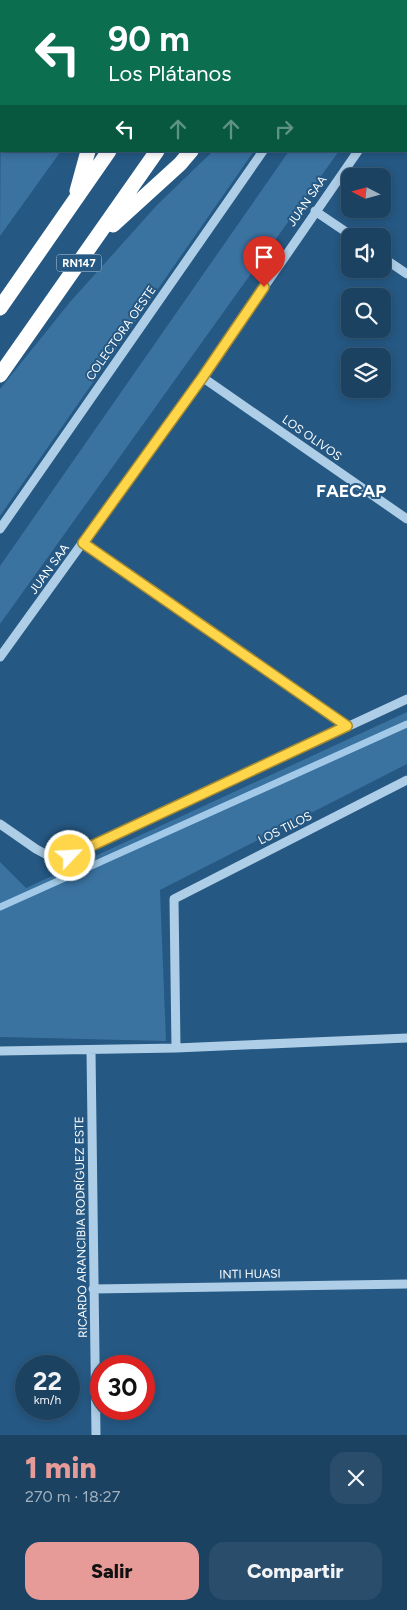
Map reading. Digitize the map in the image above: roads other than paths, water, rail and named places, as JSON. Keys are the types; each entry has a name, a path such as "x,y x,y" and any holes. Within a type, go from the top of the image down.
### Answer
{"highway":[{"path":"73,203 88,152"},
{"name":"RN147","path":"0,308 108,152"},
{"name":"RN147","path":"0,375 156,152"},
{"path":"92,244 180,164 190,152"}],"street":[{"name":"COLECTORA OESTE","path":"0,529 262,152"},
{"name":"JUAN SAA","path":"0,657 202,378 357,152"},
{"path":"315,211 341,229"},
{"path":"391,263 407,274"},
{"name":"LOS OLIVOS","path":"202,378 407,519"},
{"path":"83,543 347,726"},
{"path":"0,824 36,849 53,858 70,856 407,699"},
{"name":"LOS TILOS","path":"176,1048 174,899 407,780"},
{"path":"0,1051 176,1048 407,1038"},
{"name":"RICARDO ARANCIBIA RODRÍGUEZ ESTE","path":"92,1050 96,1435"},
{"name":"INTI HUASI","path":"93,1290 407,1284"}],"waterway":[{"path":"0,907 407,724"}],"district":[{"name":"FAECAP","path":"351,491"}]}
